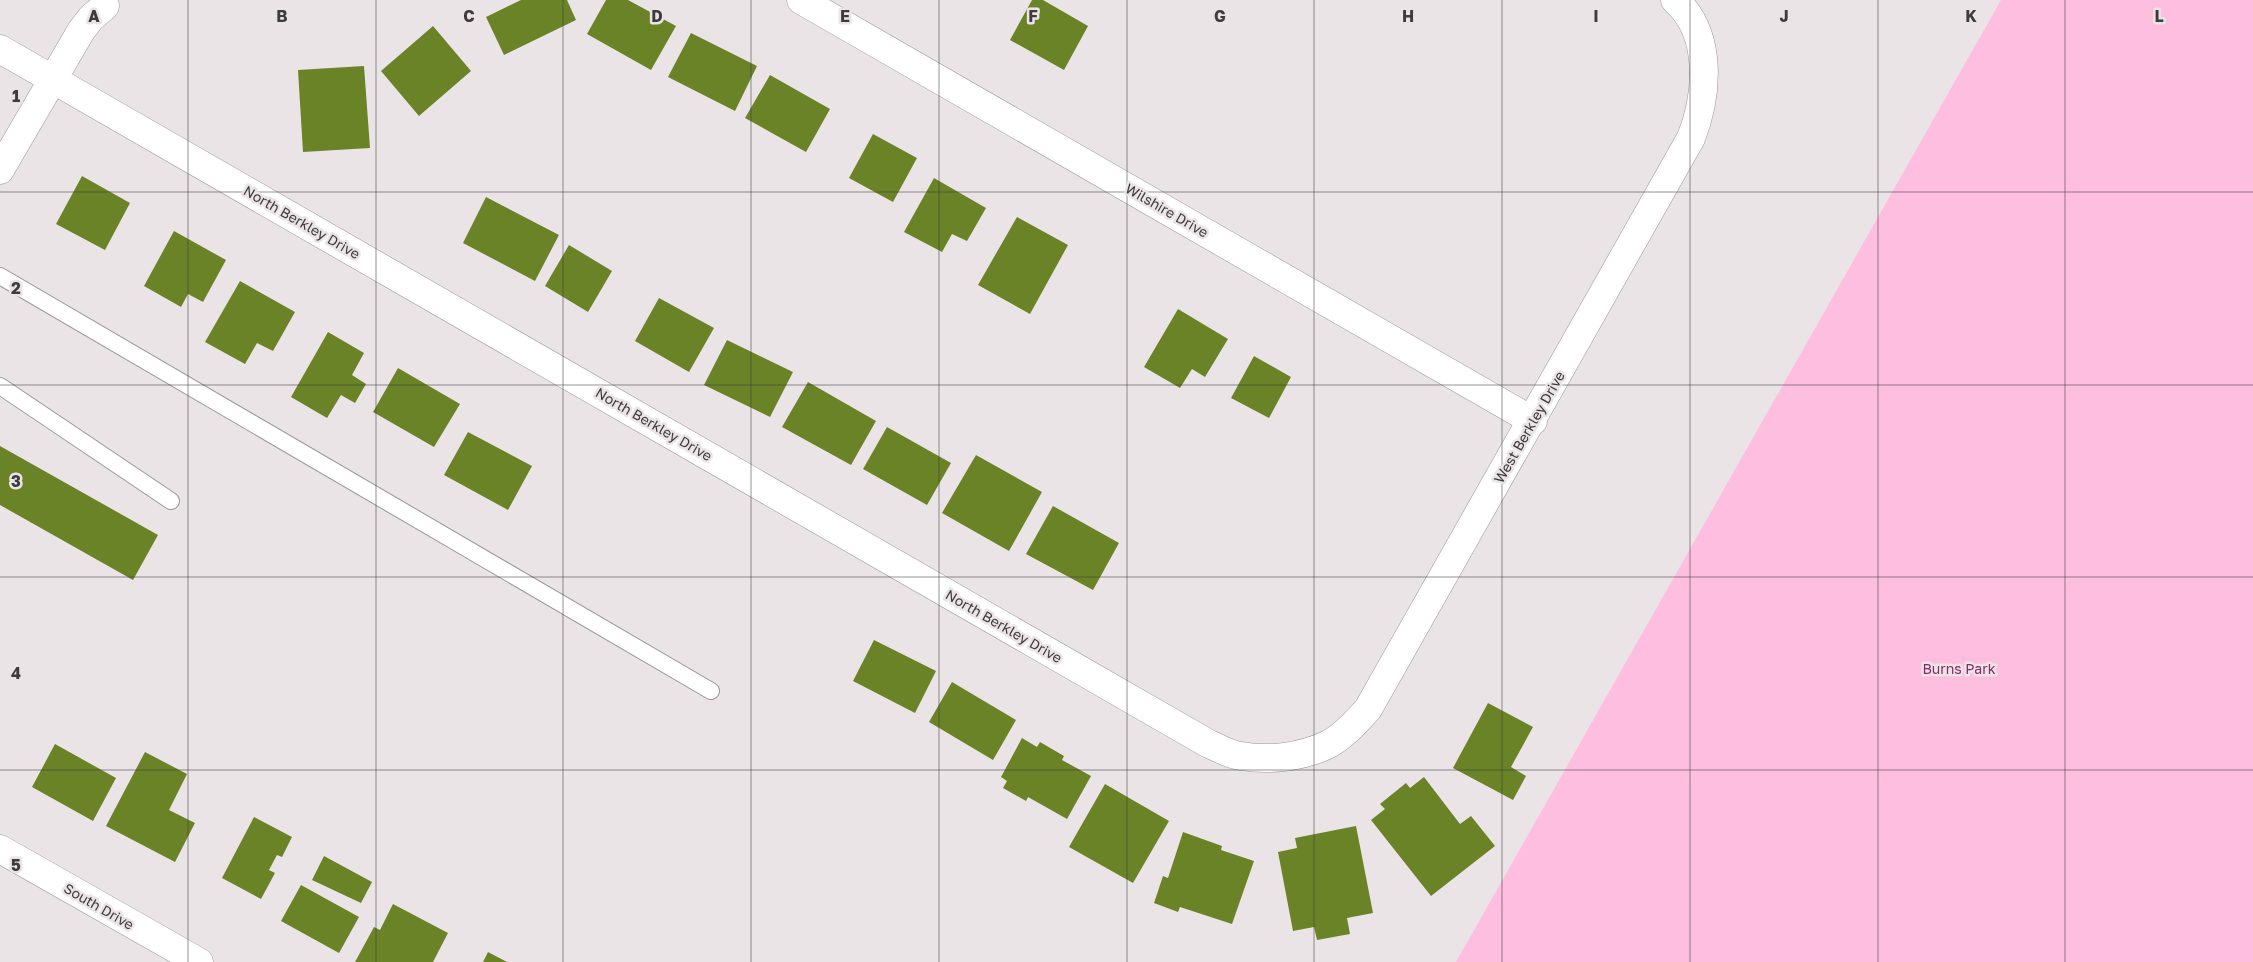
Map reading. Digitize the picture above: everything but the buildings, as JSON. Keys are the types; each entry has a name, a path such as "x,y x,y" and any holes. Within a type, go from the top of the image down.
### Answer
{"street":[{"name":"Wilshire Drive","path":"801,0 1533,421"},
{"name":"West Berkley Drive","path":"1318,748 1328,744 1347,731 1368,710 1692,138 1700,115 1705,82 1704,67 1692,22 1675,0"},
{"path":"0,170 81,31 107,2"},
{"name":"North Berkley Drive","path":"0,49 1209,744 1240,756 1277,759 1318,748"},
{"name":"South Drive","path":"0,849 199,962"}],"lane":[{"path":"0,276 711,691"},
{"path":"0,386 171,501"}],"green space":[{"name":"Burns Park","path":"2001,0 2253,0 2253,962 1456,962"}]}
